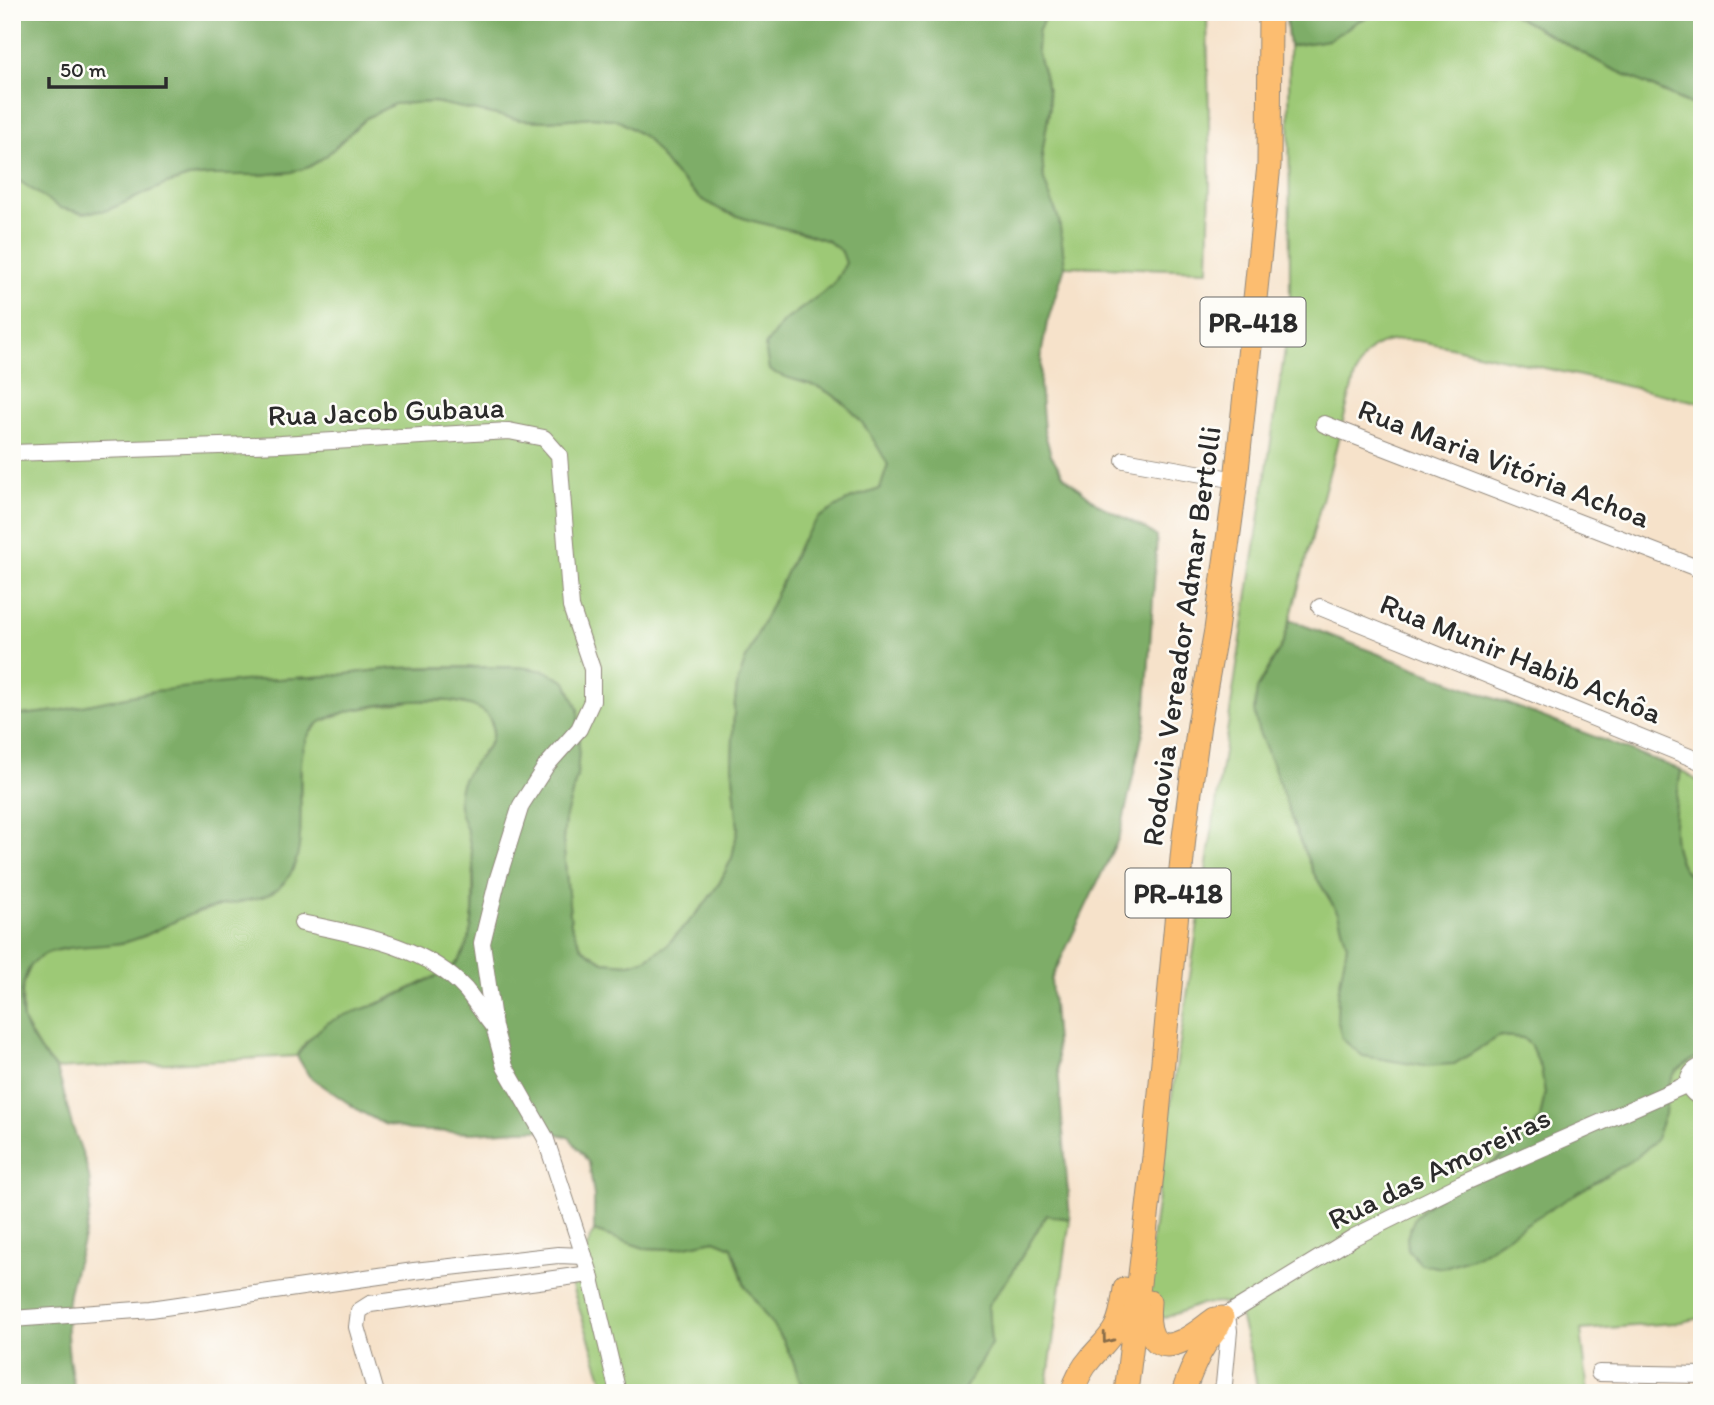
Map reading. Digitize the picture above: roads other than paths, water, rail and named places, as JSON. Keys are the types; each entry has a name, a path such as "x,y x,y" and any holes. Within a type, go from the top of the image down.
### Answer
{"highway":[{"name":"Rodovia Vereador Admar Bertolli","path":"1126,1393 1154,1157 1184,838 1236,480 1269,165 1270,12"},
{"path":"1154,1157 1161,1174 1147,1321 1149,1332 1162,1344 1181,1342 1215,1319 1225,1316"},
{"path":"1072,1393 1077,1377 1104,1344 1119,1319 1145,1169 1154,1157"},
{"path":"1183,1393 1205,1344 1225,1316"}],"street":[{"name":"Rua Maria Vitória Achoa","path":"1324,424 1702,570"},
{"name":"Rua Jacob Gubaua","path":"12,453 281,444 509,431 544,438 559,455 571,607 592,669 592,701 579,729 547,766 522,805 498,878 482,943 494,1027 505,1067 545,1137 590,1274 618,1393"},
{"path":"1124,460 1236,480"},
{"name":"Rua Munir Habib Achôa","path":"1320,607 1702,762"},
{"path":"302,923 378,939 432,962 465,989 494,1027"},
{"name":"Rua das Amoreiras","path":"1225,1316 1366,1231 1461,1184 1688,1084 1694,1069 1702,1066"},
{"path":"1688,1084 1693,1094 1702,1098"},
{"path":"12,1319 151,1309 414,1271 558,1255 584,1255"},
{"path":"376,1393 357,1326 359,1311 370,1304 590,1274"},
{"path":"1221,1393 1230,1331 1225,1316"},
{"path":"1599,1373 1702,1375"}]}
